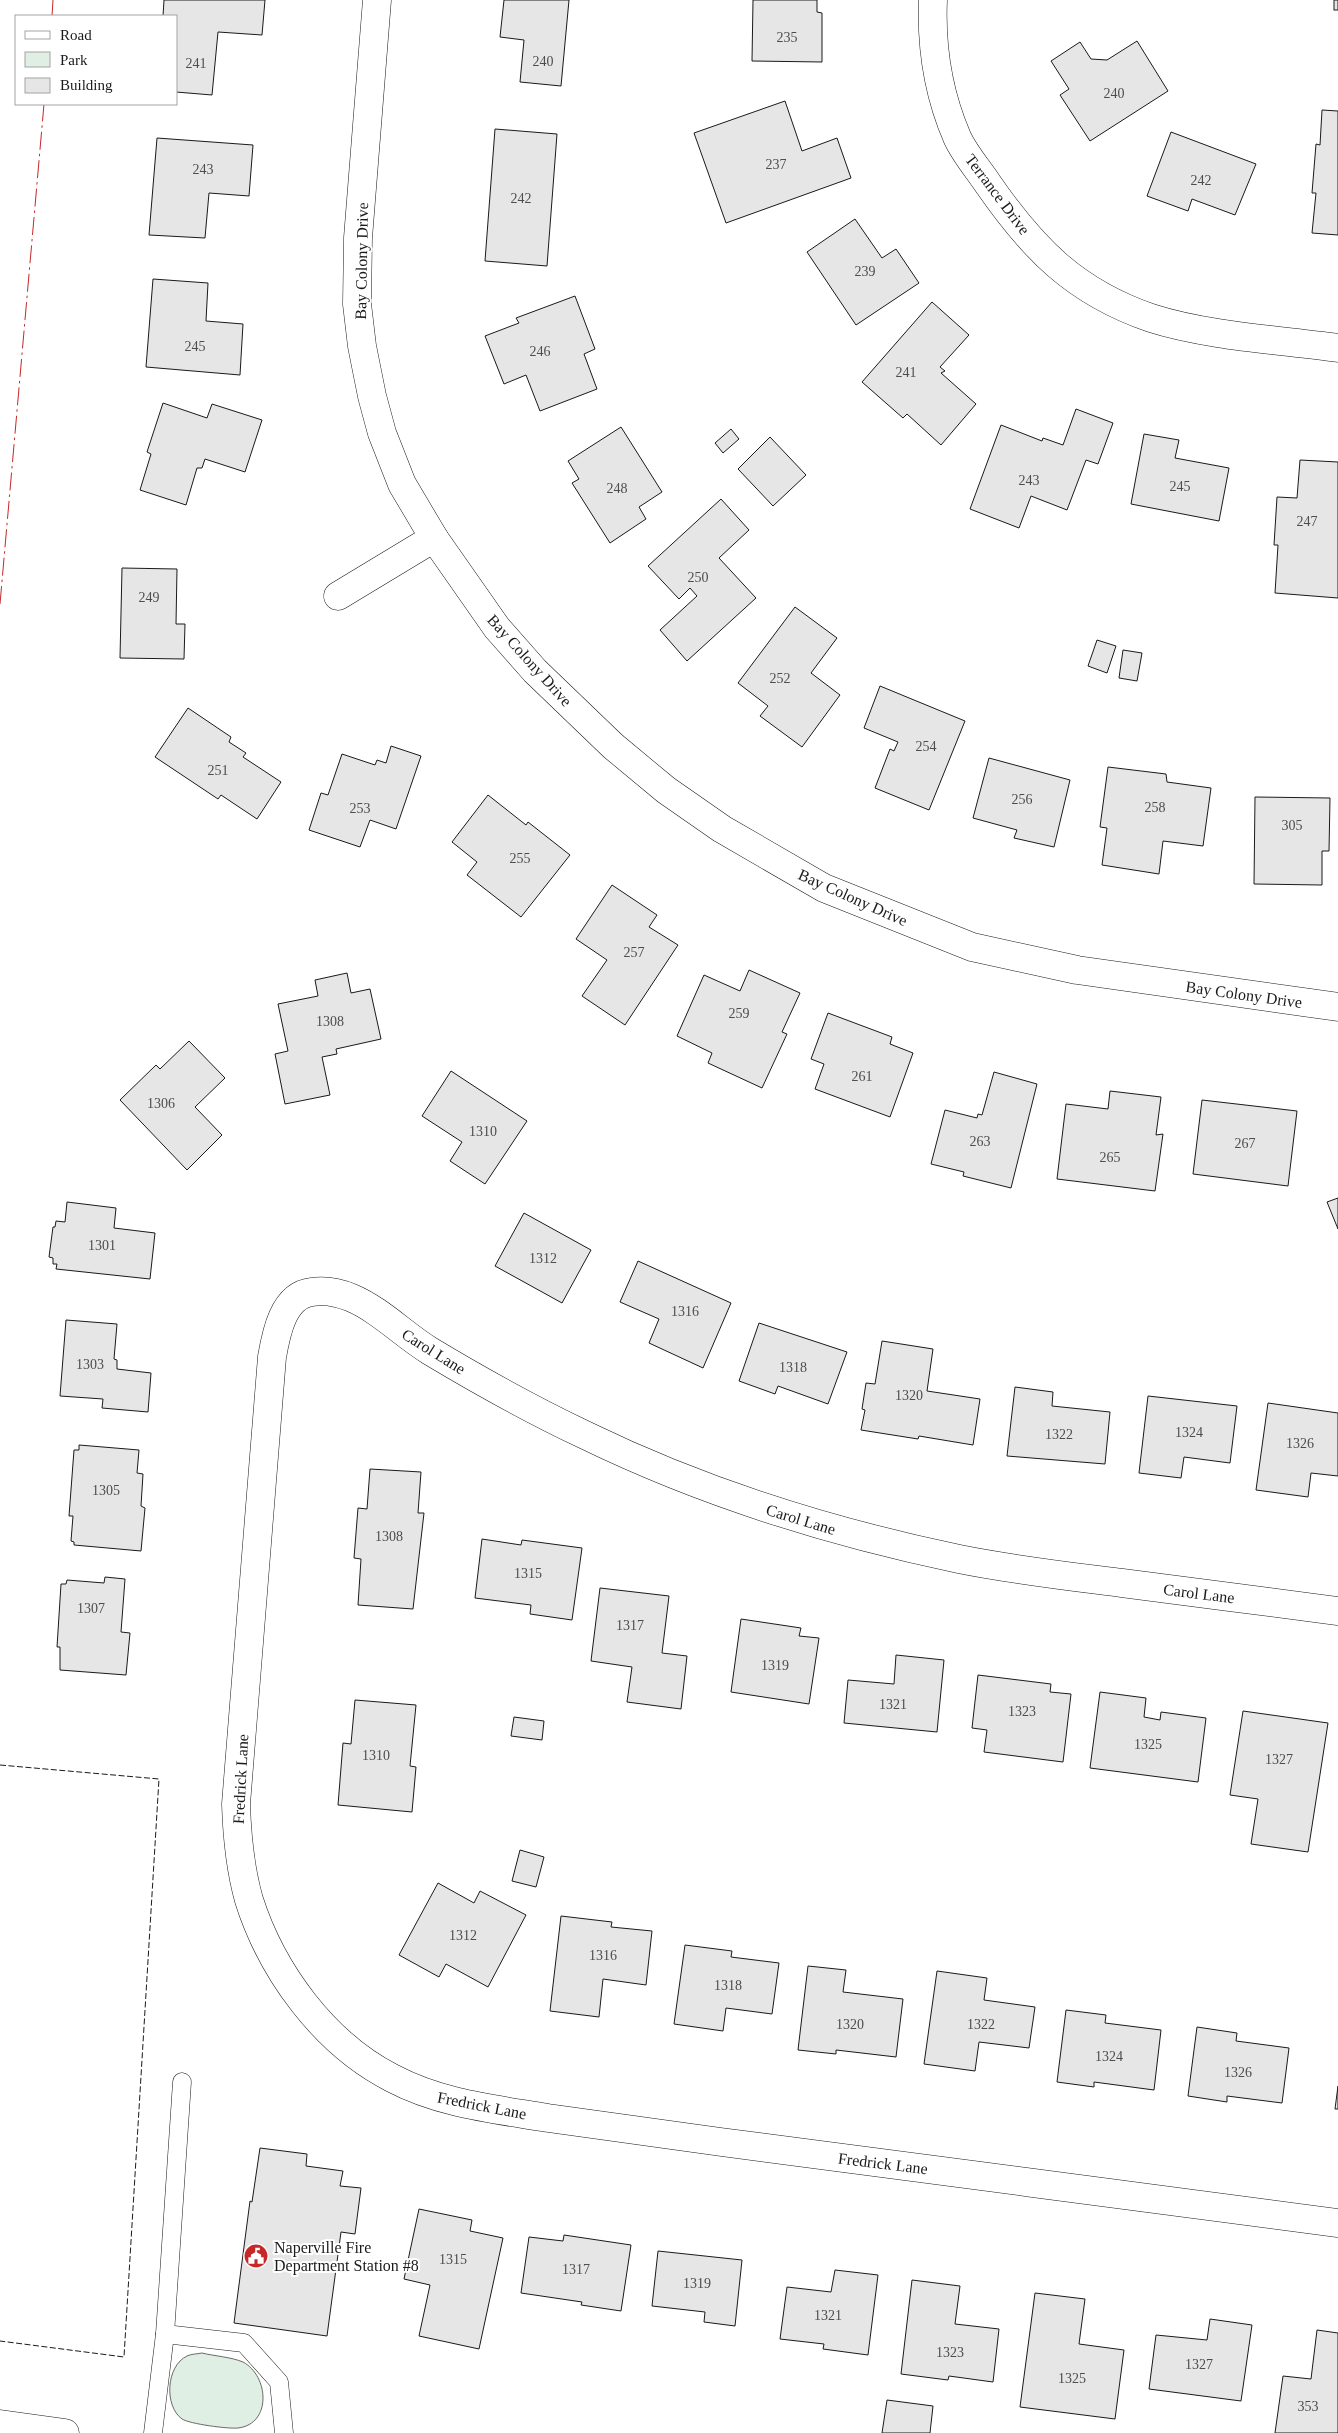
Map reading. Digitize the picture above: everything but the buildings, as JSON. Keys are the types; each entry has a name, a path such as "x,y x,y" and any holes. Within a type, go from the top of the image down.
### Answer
{"street":[{"name":"Bay Colony Drive","path":"377,0 358,238 357,304 362,346 382,433 402,484 434,538 504,635 535,671 613,746 666,790 722,829 824,888 972,947 1077,970 1338,1007"},
{"name":"Terrance Drive","path":"932,0 934,50 941,92 958,138 1013,219 1062,271 1105,299 1186,328 1338,348"},
{"path":"338,596 434,538"},
{"name":"Carol Lane","path":"310,1292 338,1292 355,1299 428,1350 563,1425 632,1458 714,1491 822,1527 1020,1570 1338,1611"},
{"name":"Fredrick Lane","path":"310,1292 296,1298 285,1313 276,1336 272,1358 236,1804 241,1865 250,1900 265,1940 300,1998 324,2026 366,2062 392,2078 439,2098 465,2105 624,2129 1338,2223"},
{"path":"0,2424 65,2433"}],"lane":[{"path":"153,2433 166,2334 182,2082"},
{"path":"166,2334 244,2343 279,2382 284,2433"}],"green space":[{"path":"202,2353 243,2362 252,2369 258,2378 262,2388 263,2399 257,2418 249,2425 238,2428 209,2426 186,2421 176,2413 170,2396 171,2377 180,2361 192,2354"}],"fence":[{"path":"0,1765 159,1779 124,2357 0,2341"}],"power":[{"path":"52,15 53,0"},
{"path":"0,604 44,105"}],"place":[{"name":"Naperville Fire Department Station #8","path":"256,2256"}]}
